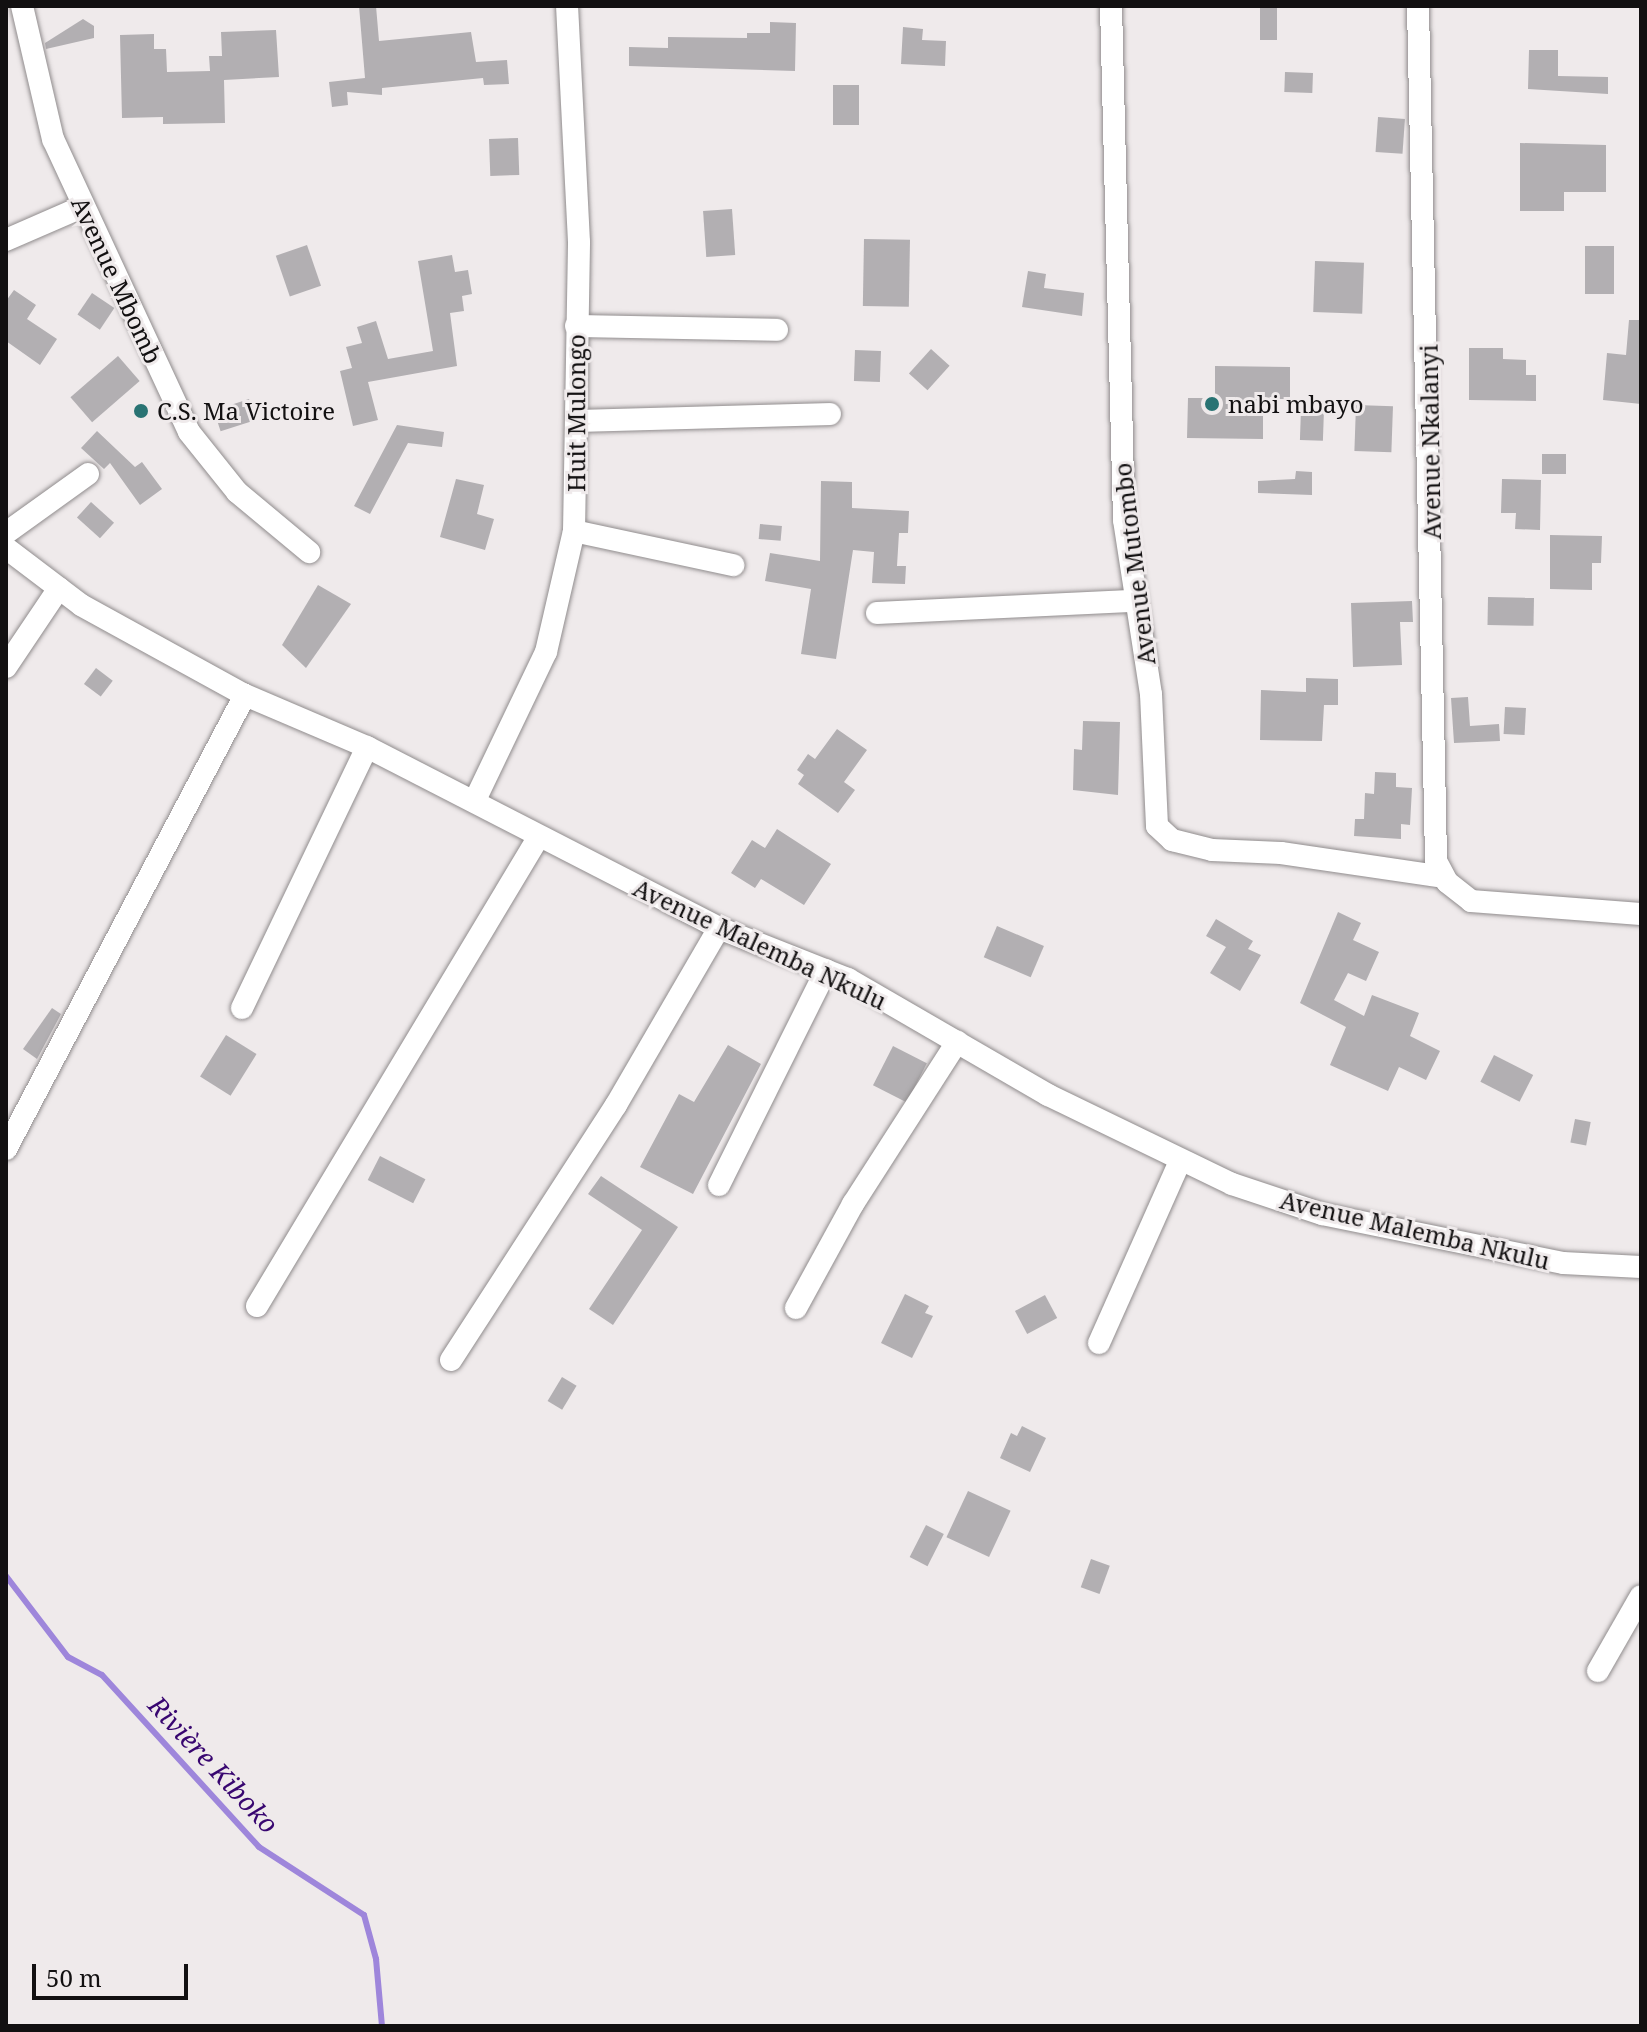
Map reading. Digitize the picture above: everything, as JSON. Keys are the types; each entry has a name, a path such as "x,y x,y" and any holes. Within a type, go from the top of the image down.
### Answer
{"street":[{"path":"6,13 22,6"},
{"name":"Avenue Mbomb","path":"22,6 53,139 189,432 237,492 309,552"},
{"name":"Huit Mulongo","path":"475,800 546,652 574,531 579,421 576,326 579,242 567,6"},
{"name":"Avenue Mutombo","path":"1111,6 1120,455 1135,601 1154,723 1157,826 1163,835 1212,850 1281,853 1443,877"},
{"name":"Avenue Nkalanyi","path":"1418,6 1435,854 1443,877"},
{"path":"6,240 82,207"},
{"path":"576,326 777,330"},
{"path":"579,421 830,414"},
{"path":"6,533 88,474"},
{"path":"574,531 733,565"},
{"name":"Avenue Malemba Nkulu","path":"6,548 102,617 245,695 367,747 475,800 538,838 719,928 826,970 1180,1161 1322,1214 1563,1263 1641,1267"},
{"path":"6,667 59,588"},
{"path":"877,613 1135,601"},
{"path":"6,1149 245,695"},
{"path":"242,1008 367,747"},
{"path":"257,1306 538,838"},
{"path":"1443,877 1471,901 1641,914"},
{"path":"451,1360 624,1093 719,928"},
{"path":"719,1185 826,970"},
{"path":"796,1308 853,1204 957,1042"},
{"path":"1099,1343 1180,1161"},
{"path":"1598,1671 1641,1596"}],"building":[{"path":"359,6 376,6 379,41 471,32 476,62 507,60 509,84 484,85 483,78 382,88 382,95 347,92 348,105 332,107 329,82 365,78"},
{"path":"1260,6 1277,6 1277,40 1260,40"},
{"path":"83,19 94,26 94,38 46,49 45,43"},
{"path":"770,22 796,23 795,71 629,66 629,47 668,48 668,37 747,38 747,33 770,33"},
{"path":"903,27 923,29 922,40 946,41 945,66 901,64"},
{"path":"276,30 279,77 224,80 225,123 163,124 163,117 122,118 120,35 154,34 154,49 166,49 167,72 210,71 209,56 222,56 221,32"},
{"path":"1529,50 1558,50 1558,76 1608,77 1608,94 1528,89"},
{"path":"1285,72 1313,73 1312,93 1284,92"},
{"path":"833,85 859,85 859,125 833,125"},
{"path":"1378,117 1405,119 1402,154 1376,152"},
{"path":"518,138 519,175 490,176 489,139"},
{"path":"1520,143 1606,145 1606,192 1564,192 1564,211 1520,211"},
{"path":"732,209 735,255 706,257 703,211"},
{"path":"864,239 910,240 909,307 863,306"},
{"path":"307,245 321,286 290,296 276,256"},
{"path":"1585,246 1614,246 1614,294 1585,294"},
{"path":"452,255 455,272 468,270 472,294 462,296 464,311 450,313 457,366 368,382 378,420 353,426 340,371 352,368 346,347 362,343 357,327 376,321 388,359 433,351 418,261"},
{"path":"1315,261 1364,263 1362,314 1313,312"},
{"path":"1028,271 1046,274 1044,288 1084,293 1082,316 1022,307"},
{"path":"14,290 36,305 27,319 57,339 40,365 6,341 6,301"},
{"path":"92,293 114,308 100,330 77,315"},
{"path":"1629,320 1641,320 1641,404 1603,400 1607,353 1626,355"},
{"path":"1469,348 1503,348 1503,359 1526,360 1526,375 1536,375 1536,401 1469,400"},
{"path":"931,349 950,366 927,390 909,374"},
{"path":"855,350 881,351 880,382 854,381"},
{"path":"118,356 140,381 92,422 70,397"},
{"name":"nabi mbayo","path":"1215,366 1290,367 1290,399 1263,399 1263,439 1187,438 1188,398 1215,398"},
{"path":"249,399 256,420 221,431 214,410"},
{"path":"1356,405 1393,406 1391,452 1354,451"},
{"path":"1301,409 1324,410 1323,441 1300,440"},
{"path":"397,425 444,432 442,447 408,443 370,514 354,506"},
{"path":"97,431 135,467 142,462 162,489 140,505 110,463 104,469 81,448"},
{"path":"1542,454 1566,454 1566,474 1542,474"},
{"path":"1296,471 1312,472 1312,495 1258,493 1258,481 1295,479"},
{"path":"456,479 484,485 477,514 494,519 485,550 440,537"},
{"path":"1502,479 1541,480 1540,530 1515,529 1516,513 1501,513"},
{"path":"821,481 852,482 852,508 909,511 908,533 899,533 897,566 906,566 905,584 872,583 874,552 853,550 836,659 801,654 811,589 765,581 770,553 820,561"},
{"path":"91,502 114,523 100,538 77,518"},
{"path":"760,524 782,526 781,541 759,539"},
{"path":"1550,535 1602,536 1601,563 1592,563 1592,590 1550,589"},
{"path":"318,585 351,604 306,668 282,645"},
{"path":"1488,597 1534,598 1534,626 1488,625"},
{"path":"1412,601 1413,622 1400,622 1402,665 1353,667 1351,603"},
{"path":"96,668 113,681 101,697 84,684"},
{"path":"1306,678 1338,679 1338,705 1324,705 1322,741 1260,740 1261,690 1306,692"},
{"path":"1468,697 1470,726 1499,724 1500,741 1454,743 1451,698"},
{"path":"1505,707 1526,708 1525,735 1504,734"},
{"path":"1083,721 1120,722 1118,795 1073,790 1074,749 1082,750"},
{"path":"837,729 867,750 844,782 855,790 838,813 798,784 804,775 797,770 808,754 815,759"},
{"path":"1375,772 1396,773 1396,787 1412,788 1410,825 1401,824 1401,839 1354,836 1355,819 1364,819 1365,793 1374,794"},
{"path":"777,829 831,864 804,905 761,879 755,888 731,873 752,840 765,848"},
{"path":"1338,912 1361,923 1353,940 1379,952 1366,981 1348,973 1334,1000 1364,1016 1372,995 1419,1013 1410,1036 1440,1051 1426,1080 1399,1067 1388,1091 1330,1065 1346,1027 1300,1003"},
{"path":"1216,919 1253,941 1248,949 1261,955 1240,991 1210,973 1226,947 1206,936"},
{"path":"997,926 1044,946 1031,977 984,957"},
{"path":"52,1008 61,1014 37,1059 23,1049"},
{"path":"226,1035 257,1054 231,1096 200,1077"},
{"path":"728,1045 761,1064 693,1194 640,1167 679,1094 694,1102"},
{"path":"893,1046 927,1063 907,1102 873,1085"},
{"path":"1494,1055 1533,1075 1520,1102 1480,1082"},
{"path":"1575,1119 1591,1122 1586,1146 1570,1143"},
{"path":"380,1156 425,1179 413,1203 368,1180"},
{"path":"601,1176 678,1227 613,1325 589,1309 642,1230 588,1194"},
{"path":"905,1294 929,1306 925,1313 933,1316 912,1358 881,1343"},
{"path":"1045,1295 1057,1318 1027,1334 1015,1311"},
{"path":"562,1377 577,1386 562,1410 548,1401"},
{"path":"1022,1426 1046,1438 1030,1472 1000,1458 1011,1433 1017,1436"},
{"path":"968,1491 1011,1511 989,1557 946,1537"},
{"path":"926,1525 944,1534 927,1566 910,1557"},
{"path":"1091,1559 1110,1566 1100,1594 1081,1587"}],"waterway":[{"name":"Rivière Kiboko","path":"6,1576 68,1657 102,1675 259,1847 364,1915 376,1959 382,2026"}],"place":[{"name":"nabi mbayo","path":"1212,404"},
{"name":"C.S. Ma Victoire","path":"141,411"}]}
